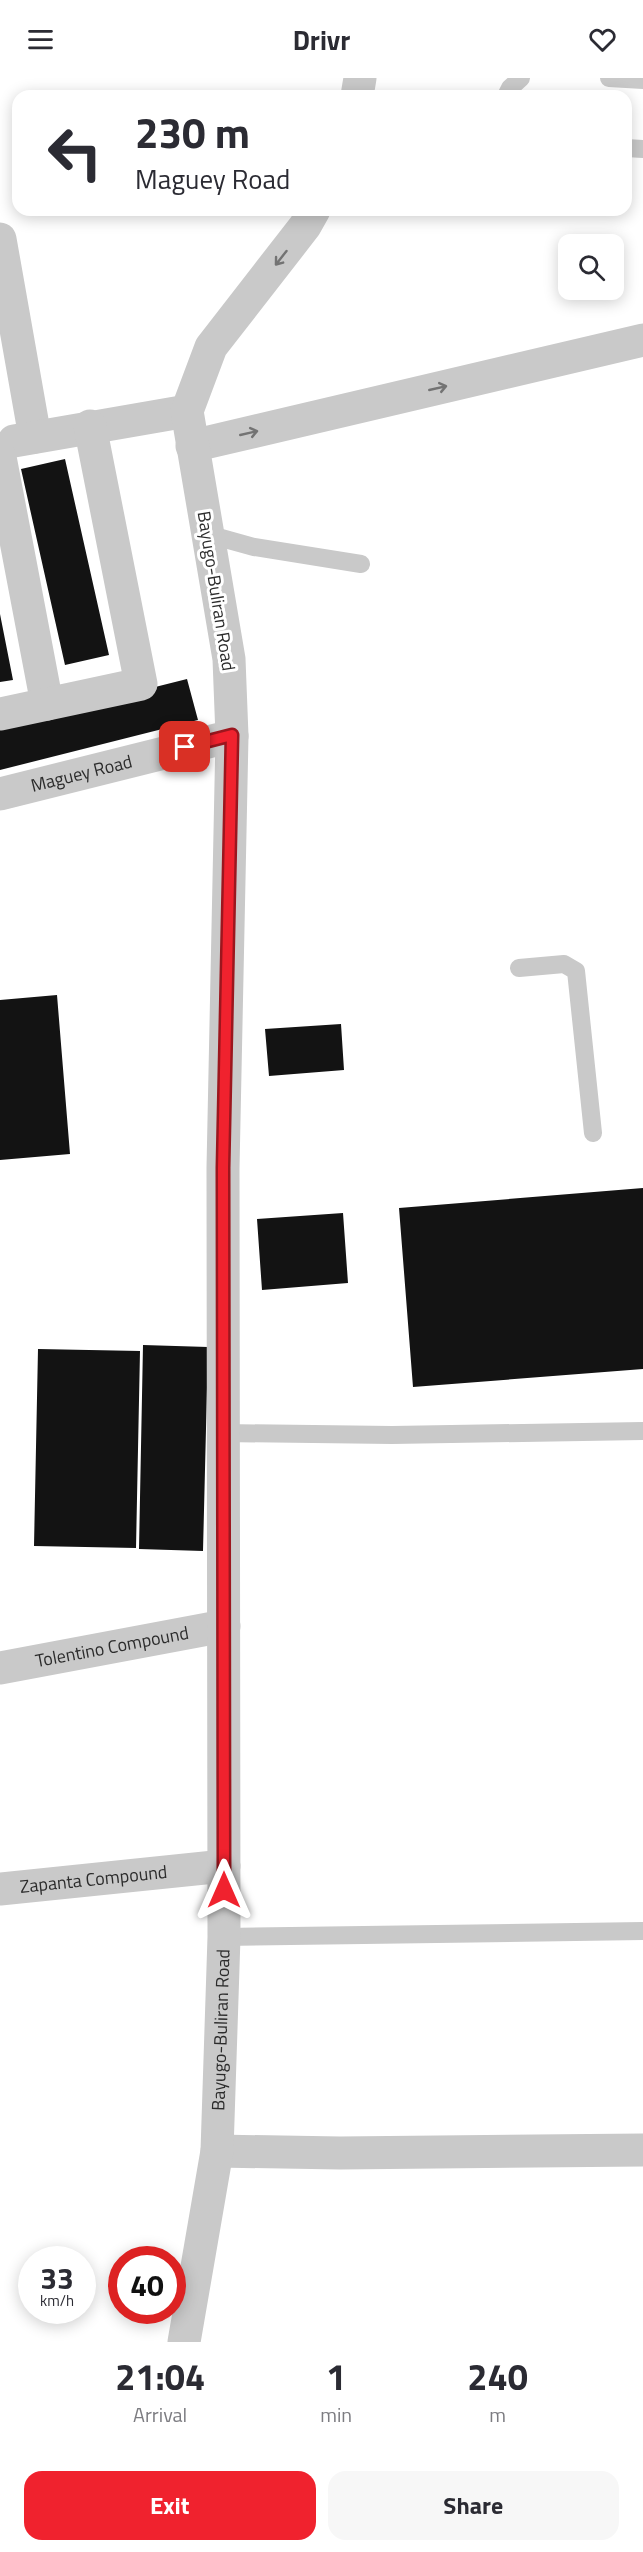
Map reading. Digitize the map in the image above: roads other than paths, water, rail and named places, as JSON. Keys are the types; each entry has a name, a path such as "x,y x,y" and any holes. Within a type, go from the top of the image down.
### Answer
{"street":[{"name":"Bayugo-Buliran Road","path":"184,2342 217,2151 224,1937 223,1168 232,735 229,658 187,411 211,347 311,216"},
{"path":"0,239 35,436"},
{"path":"192,446 643,340"},
{"path":"0,444 90,426 187,411"},
{"path":"0,714 141,684 90,426"},
{"path":"0,457 47,704"},
{"name":"Maguey Road","path":"0,794 232,735"},
{"name":"Tolentino Compound","path":"0,1668 224,1626"},
{"name":"Zapanta Compound","path":"0,1889 224,1866"},
{"path":"217,2151 340,2153 643,2150"}],"lane":[{"path":"509,90 520,78"},
{"path":"609,78 643,80"},
{"path":"207,534 254,547 361,564"},
{"path":"519,968 564,964 576,971 593,1133"},
{"path":"223,1433 392,1435 643,1431"},
{"path":"224,1937 643,1931"}]}
